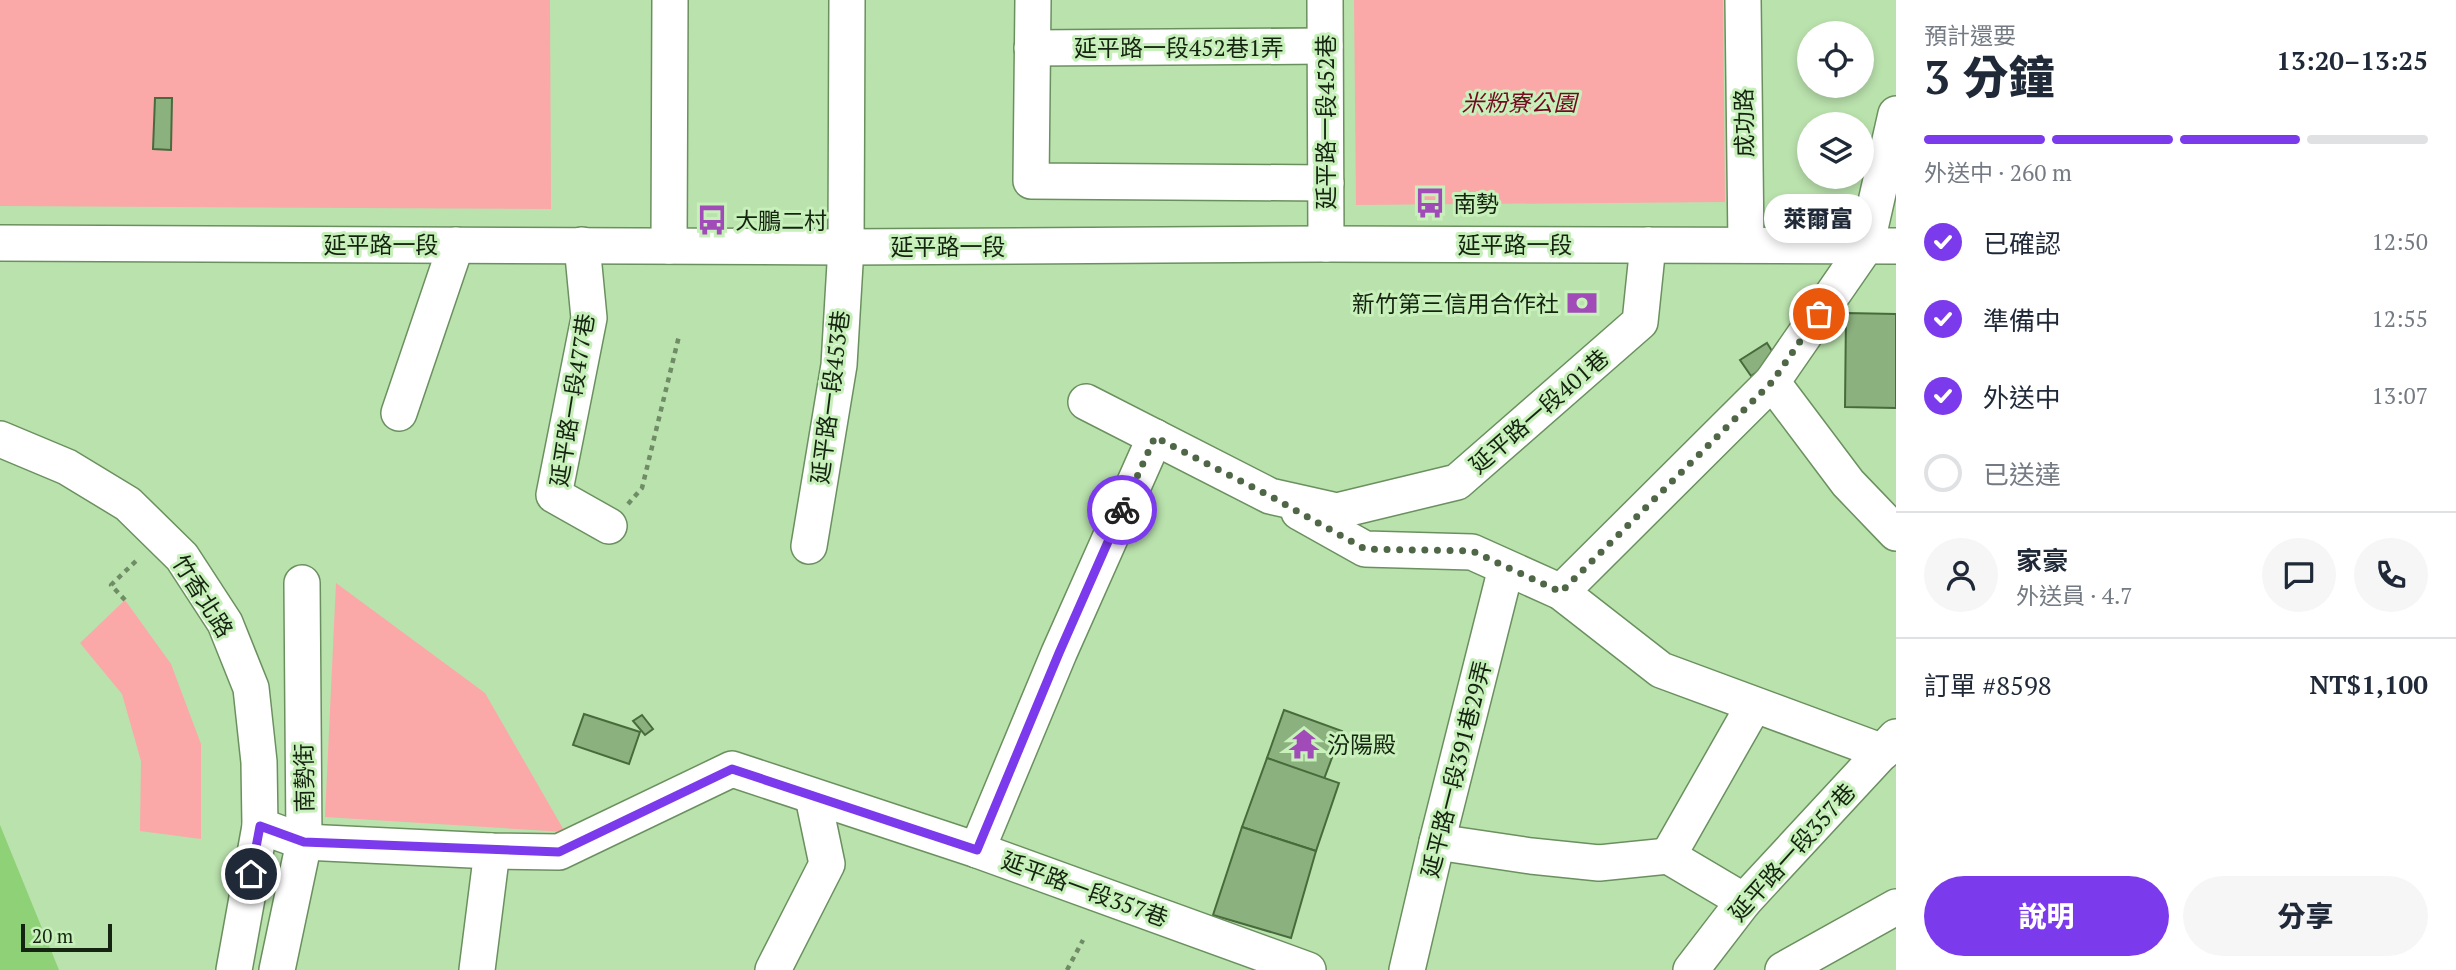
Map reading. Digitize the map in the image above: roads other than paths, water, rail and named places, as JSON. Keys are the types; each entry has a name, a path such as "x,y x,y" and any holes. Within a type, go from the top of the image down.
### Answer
{"street":[{"path":"669,246 670,0"},
{"name":"延平路一段453巷","path":"810,547 839,365 846,247 847,0"},
{"path":"1033,0 1031,181 1326,183"},
{"name":"延平路一段452巷","path":"1325,0 1326,244"},
{"name":"成功路","path":"1743,0 1746,245"},
{"name":"延平路一段452巷1弄","path":"1032,48 1325,46"},
{"path":"1561,592 1772,382 1881,246 1896,114"},
{"name":"延平路一段","path":"0,243 846,247 1326,244 1881,246"},
{"path":"398,413 456,244"},
{"name":"延平路一段401巷","path":"1086,402 1270,496 1337,511 1457,482 1640,322 1648,244"},
{"name":"延平路一段477巷","path":"582,245 589,318 554,495 609,526"},
{"path":"1772,382 1848,483 1896,533"},
{"path":"977,850 1059,653 1155,437"},
{"name":"竹香北路","path":"0,439 66,467 128,504 182,557 225,623 251,688 259,762 260,826 234,970"},
{"path":"1270,496 1365,549 1472,551 1561,592 1661,670 1754,705 1889,745"},
{"name":"延平路一段391巷29弄","path":"1408,970 1437,842 1506,568"},
{"name":"南勢街","path":"277,970 304,842 302,583"},
{"path":"1668,856 1754,705"},
{"name":"延平路一段357巷","path":"1691,970 1744,901 1889,745"},
{"name":"延平路一段357巷","path":"260,826 304,842 559,852 732,769 977,850 1308,970"},
{"path":"773,970 827,864 813,797"},
{"path":"1437,842 1599,863 1668,856 1744,901"},
{"path":"477,970 492,851"},
{"path":"1783,970 1896,907"}],"place":[{"name":"南勢","path":"1430,203"},
{"name":"大鵬二村","path":"712,220"},
{"name":"新竹第三信用合作社","path":"1582,303"},
{"name":"萊爾富","path":"1819,314"},
{"name":"汾陽殿","path":"1304,744"}],"park label":[{"name":"米粉寮公園","path":"1519,102"}]}
